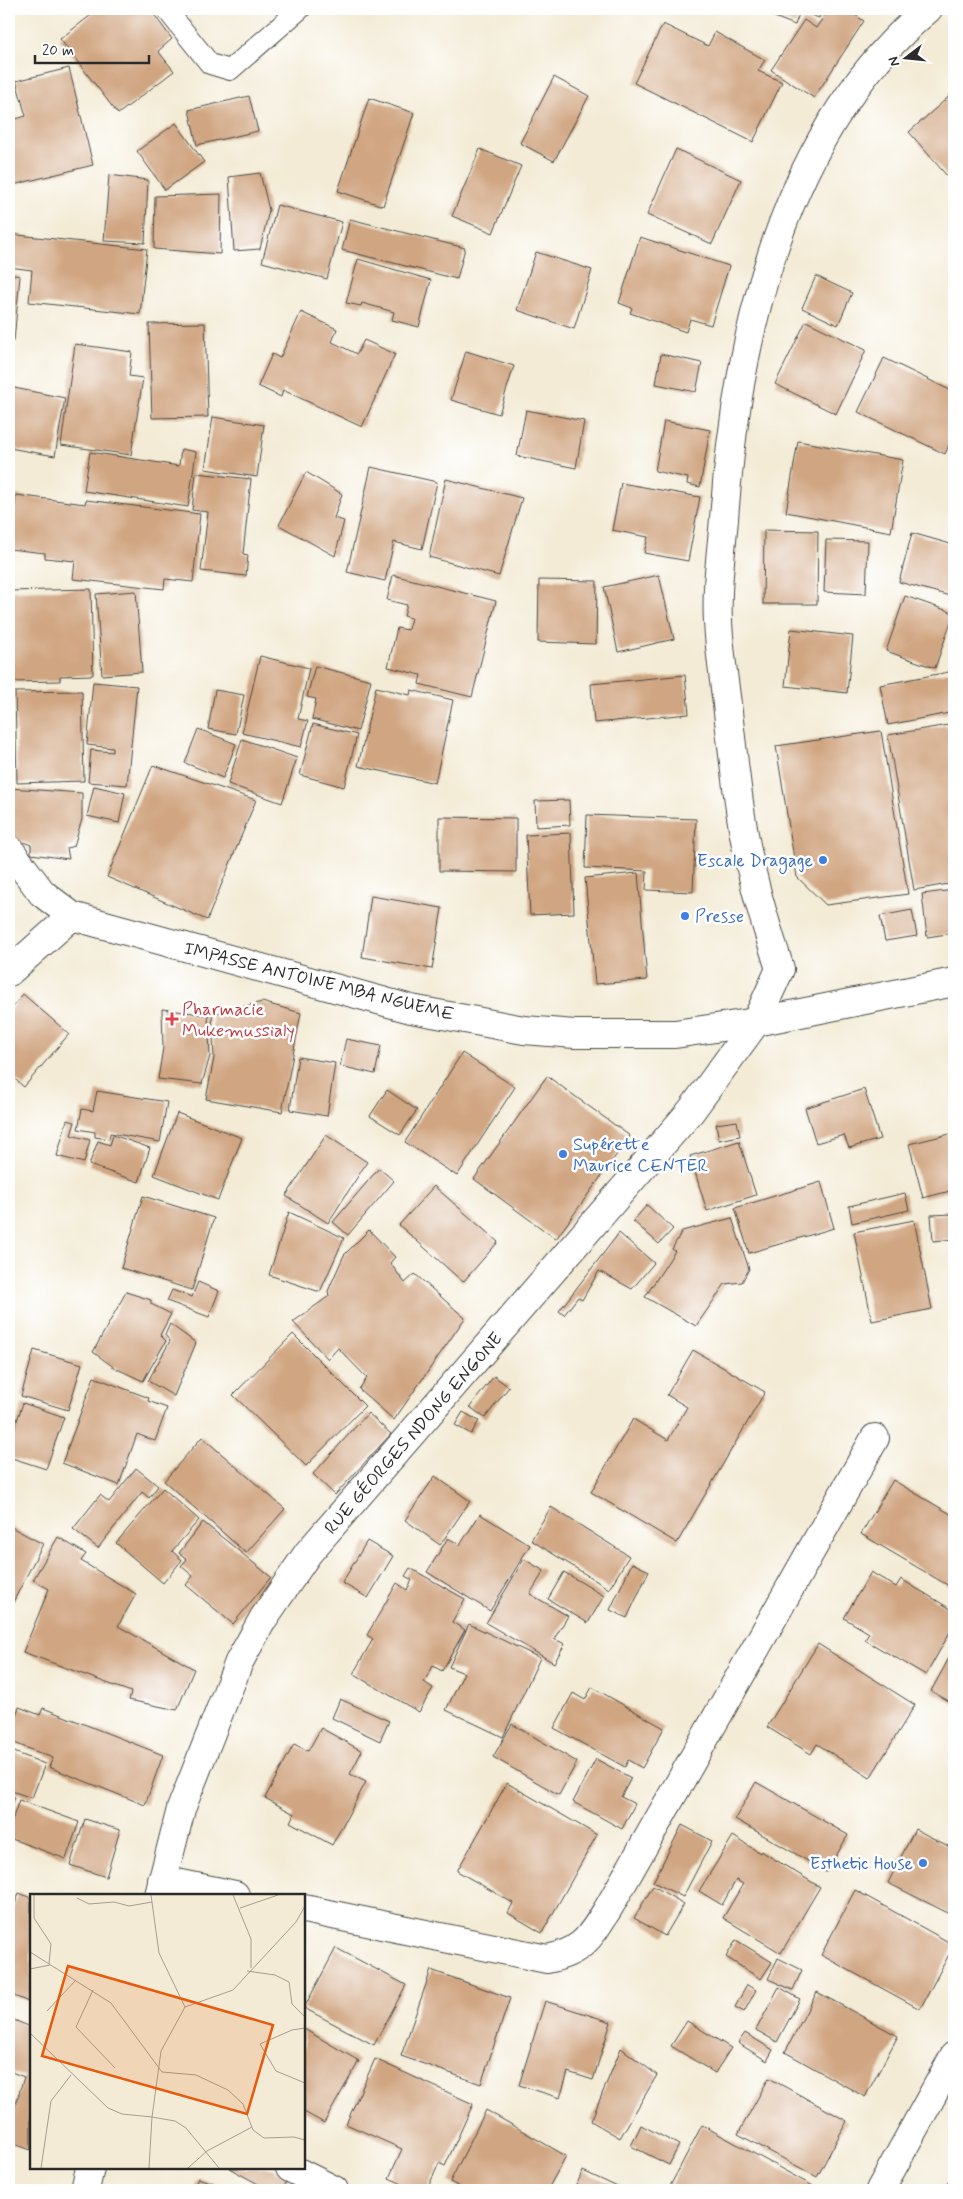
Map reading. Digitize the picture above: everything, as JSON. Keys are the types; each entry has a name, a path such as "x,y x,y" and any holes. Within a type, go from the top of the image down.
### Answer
{"street":[{"name":"RUE GÉORGES NDONG ENGONE","path":"160,1888 181,1809 240,1662 262,1619 320,1538 692,1111 756,1022 780,969 753,880 740,807 718,620 726,485 734,415 749,336 770,260 805,174 828,126 872,66 928,9"},
{"path":"9,849 42,893 72,916 9,972"},
{"name":"IMPASSE ANTOINE MBA NGUEME","path":"72,916 411,1009 524,1030 575,1034 675,1034 756,1022 954,982"},
{"path":"305,1910 547,1959 566,1955 578,1948 587,1940 609,1907 875,1438"},
{"path":"160,1888 224,1894"},
{"path":"880,2190 954,2056"},
{"path":"84,2190 90,2169"},
{"path":"292,2169 334,2190"}],"lane":[{"path":"166,9 210,64 230,70 300,9"}],"building":[{"path":"99,9 150,9 172,39 158,51 174,71 118,114 60,39"},
{"path":"760,9 822,9 819,18 800,11 795,25 759,11"},
{"path":"829,9 846,9 864,21 814,98 771,70 804,20 816,28"},
{"path":"663,24 708,46 715,32 765,60 758,71 782,82 753,142 634,83"},
{"path":"69,68 93,165 9,186 9,121 26,116 16,81"},
{"path":"554,77 589,96 554,161 520,143"},
{"path":"954,92 954,184 909,132"},
{"path":"249,96 258,131 197,145 189,110"},
{"path":"369,98 414,113 383,206 338,191"},
{"path":"176,123 204,162 165,190 137,151"},
{"path":"480,149 521,166 493,233 452,216"},
{"path":"676,149 741,180 712,244 647,215"},
{"path":"260,173 269,210 260,249 234,251 229,177"},
{"path":"109,175 148,180 145,243 104,241"},
{"path":"221,194 220,254 154,249 155,196"},
{"path":"277,205 342,222 327,279 262,262"},
{"path":"350,219 465,248 457,279 342,250"},
{"path":"9,234 147,249 140,314 29,302 32,270 9,267"},
{"path":"640,237 729,266 711,325 690,319 686,332 630,313 632,308 619,303"},
{"path":"536,252 592,270 574,329 517,310"},
{"path":"358,259 431,280 419,327 392,320 394,312 362,303 361,306 346,303"},
{"path":"9,274 20,276 14,341 9,340"},
{"path":"816,276 852,293 838,325 802,308"},
{"path":"301,312 337,329 332,342 357,354 364,340 395,354 362,427 283,390 281,397 258,386 272,354 280,358"},
{"path":"806,321 866,350 836,414 775,384"},
{"path":"205,323 208,417 152,418 149,324"},
{"path":"75,344 132,352 129,376 143,378 131,455 61,445"},
{"path":"466,351 514,366 499,414 451,400"},
{"path":"661,354 702,363 696,392 656,384"},
{"path":"884,358 954,392 954,434 945,454 858,412"},
{"path":"9,387 65,398 55,456 9,448"},
{"path":"526,410 584,421 576,468 517,456"},
{"path":"213,417 264,425 257,477 205,469"},
{"path":"664,421 710,430 700,487 687,484 688,478 655,471"},
{"path":"798,441 903,460 891,532 786,512"},
{"path":"181,449 196,452 188,507 84,491 90,452 179,466"},
{"path":"371,467 437,482 422,549 394,542 385,581 347,572"},
{"path":"306,472 342,494 334,518 344,521 335,556 279,525"},
{"path":"196,473 251,479 243,554 248,555 246,576 201,571 208,512 192,510"},
{"path":"446,479 522,498 499,576 429,557"},
{"path":"621,483 700,497 688,561 644,553 648,537 612,530"},
{"path":"16,495 85,504 86,500 200,514 193,582 165,579 164,589 73,579 75,561 45,558 45,553 9,549 9,514 14,514"},
{"path":"764,530 818,531 817,604 763,604"},
{"path":"912,533 954,545 954,597 899,582"},
{"path":"826,540 868,541 866,594 824,592"},
{"path":"393,575 496,601 472,697 419,684 421,675 388,667 397,628 408,630 411,618 404,616 407,605 387,600"},
{"path":"659,575 674,639 618,652 604,587"},
{"path":"539,580 597,581 596,644 538,642"},
{"path":"91,589 93,675 60,676 60,681 9,682 9,591"},
{"path":"136,591 142,672 102,675 96,594"},
{"path":"905,596 954,613 935,668 886,651"},
{"path":"791,629 853,636 847,693 785,686"},
{"path":"260,656 309,668 298,719 308,721 301,747 242,733"},
{"path":"315,666 371,680 358,731 312,719 316,699 307,697"},
{"path":"954,671 954,712 888,725 880,685"},
{"path":"685,675 689,714 594,723 591,684"},
{"path":"93,682 137,686 127,785 88,782 91,750 113,752 113,748 87,745"},
{"path":"376,687 410,695 411,690 453,700 435,783 358,766"},
{"path":"215,690 244,695 236,734 208,729"},
{"path":"82,691 84,781 17,783 15,692"},
{"path":"313,724 357,735 344,787 300,775"},
{"path":"954,724 954,883 914,890 888,735"},
{"path":"198,729 236,744 223,778 185,763"},
{"path":"881,731 908,894 826,905 797,877 776,746"},
{"path":"242,739 297,758 282,803 228,784"},
{"path":"153,765 256,800 207,920 107,877"},
{"path":"94,786 125,793 119,823 87,816"},
{"path":"9,788 82,793 82,819 74,846 67,848 69,859 31,854 31,845 15,839 9,815"},
{"path":"569,800 570,825 536,827 535,801"},
{"path":"587,815 696,819 693,892 646,890 647,871 585,868"},
{"path":"439,817 516,818 516,872 439,871"},
{"path":"571,833 574,913 530,915 526,835"},
{"path":"638,873 647,980 595,984 585,878"},
{"path":"954,890 954,933 927,937 922,894"},
{"path":"371,896 442,908 432,969 362,957"},
{"path":"912,910 917,936 885,941 880,916"},
{"path":"23,994 69,1034 24,1087 9,1074 9,1012"},
{"path":"262,1002 301,1013 282,1112 206,1099 214,1058 212,1014"},
{"path":"162,1009 208,1015 210,1056 202,1084 158,1079 163,1048"},
{"path":"346,1039 381,1046 375,1074 340,1066"},
{"path":"462,1053 515,1087 457,1176 405,1142"},
{"path":"298,1057 335,1063 327,1116 290,1110"},
{"path":"547,1076 630,1136 556,1239 474,1179"},
{"path":"864,1089 880,1139 849,1148 844,1135 816,1143 805,1108"},
{"path":"387,1090 417,1110 400,1135 370,1116"},
{"path":"97,1091 167,1102 160,1142 110,1133 109,1139 95,1137 95,1132 78,1129 82,1109 93,1111"},
{"path":"177,1113 242,1138 218,1200 154,1175"},
{"path":"67,1120 75,1122 71,1135 90,1140 84,1163 57,1156"},
{"path":"737,1121 740,1136 719,1140 716,1124"},
{"path":"954,1133 954,1190 923,1198 909,1144"},
{"path":"113,1135 150,1148 139,1182 89,1165 98,1141 110,1145"},
{"path":"326,1135 367,1162 328,1223 286,1196"},
{"path":"739,1141 756,1195 707,1211 690,1156"},
{"path":"379,1168 394,1181 348,1235 333,1222"},
{"path":"821,1182 834,1228 749,1253 735,1208"},
{"path":"434,1186 498,1242 463,1282 399,1225"},
{"path":"905,1193 909,1210 852,1223 849,1206"},
{"path":"143,1196 214,1218 192,1290 121,1268"},
{"path":"647,1205 673,1229 659,1244 633,1221"},
{"path":"289,1212 344,1238 320,1292 269,1275"},
{"path":"954,1214 954,1239 933,1241 931,1215"},
{"path":"732,1218 749,1269 742,1282 725,1284 696,1326 645,1297 675,1251 672,1249 682,1231"},
{"path":"914,1220 932,1309 872,1321 854,1232"},
{"path":"369,1230 395,1257 390,1263 405,1283 415,1274 465,1318 394,1420 359,1389 367,1378 338,1348 328,1359 293,1322 329,1296 328,1291 344,1255"},
{"path":"619,1233 654,1263 632,1289 599,1271 582,1300 578,1297 564,1315 559,1311"},
{"path":"198,1282 219,1291 209,1317 167,1301 172,1290 192,1297"},
{"path":"126,1292 151,1300 151,1304 171,1314 160,1335 166,1341 143,1381 115,1368 93,1352"},
{"path":"170,1324 196,1343 174,1396 148,1381 170,1341 165,1335"},
{"path":"293,1334 365,1406 306,1466 233,1395"},
{"path":"34,1350 82,1364 68,1410 21,1396"},
{"path":"693,1350 765,1392 677,1543 591,1492 633,1419 668,1440 687,1407 667,1395"},
{"path":"494,1376 509,1387 485,1418 470,1407"},
{"path":"94,1377 149,1398 148,1401 167,1408 155,1441 137,1434 119,1485 62,1463"},
{"path":"23,1403 64,1417 46,1469 9,1457 9,1444"},
{"path":"463,1412 479,1421 471,1434 455,1425"},
{"path":"368,1413 391,1434 335,1495 313,1474"},
{"path":"202,1437 285,1509 246,1553 164,1481"},
{"path":"136,1468 158,1486 149,1498 142,1492 98,1548 73,1529 100,1495 109,1502"},
{"path":"435,1476 470,1501 440,1545 405,1520"},
{"path":"893,1480 954,1516 954,1589 861,1534"},
{"path":"163,1488 199,1520 172,1551 182,1560 163,1583 116,1543"},
{"path":"551,1507 629,1556 609,1589 531,1540"},
{"path":"480,1514 530,1545 490,1611 427,1572 448,1538 460,1545"},
{"path":"203,1522 271,1577 233,1624 186,1585 193,1576 181,1566 187,1559 179,1553"},
{"path":"9,1526 43,1544 9,1610"},
{"path":"58,1537 86,1554 81,1561 136,1594 118,1626 194,1669 177,1710 129,1700 131,1692 23,1652 49,1589 33,1580"},
{"path":"367,1541 393,1556 368,1598 342,1583"},
{"path":"524,1559 544,1571 530,1594 568,1616 554,1639 565,1644 554,1663 486,1623"},
{"path":"632,1563 649,1571 627,1618 610,1610"},
{"path":"410,1568 465,1599 452,1622 465,1630 442,1671 433,1666 424,1682 433,1688 419,1712 353,1674 373,1639 367,1635 397,1583 407,1590 412,1580 405,1576"},
{"path":"564,1572 604,1596 588,1623 548,1599"},
{"path":"871,1572 896,1587 901,1579 954,1611 954,1625 926,1675 865,1640 869,1633 844,1618"},
{"path":"469,1624 540,1658 503,1737 446,1710 464,1673 449,1667"},
{"path":"818,1644 915,1705 870,1778 817,1744 811,1754 767,1727"},
{"path":"954,1649 954,1704 931,1691"},
{"path":"592,1687 664,1728 642,1768 628,1760 625,1767 554,1728 573,1693 585,1700"},
{"path":"340,1699 389,1721 380,1741 332,1718"},
{"path":"19,1707 40,1715 43,1708 163,1755 145,1805 49,1767 53,1758 9,1741 9,1734"},
{"path":"512,1724 577,1762 559,1795 493,1757"},
{"path":"321,1728 362,1751 350,1774 366,1782 332,1845 290,1822 294,1814 265,1798 294,1744 308,1751"},
{"path":"9,1750 45,1764 32,1798 9,1790"},
{"path":"596,1759 631,1778 621,1797 635,1804 622,1829 573,1802"},
{"path":"756,1782 848,1835 827,1872 735,1819"},
{"path":"507,1783 597,1835 542,1933 508,1913 513,1903 457,1871"},
{"path":"9,1796 15,1797 9,1816"},
{"path":"19,1800 79,1822 66,1859 9,1838 9,1829"},
{"path":"85,1819 120,1830 106,1877 70,1865"},
{"path":"682,1825 712,1841 683,1897 653,1882"},
{"path":"915,1829 954,1849 954,1916 888,1883"},
{"path":"733,1836 820,1887 781,1953 723,1918 743,1884 736,1880 722,1905 699,1891"},
{"path":"653,1886 684,1904 665,1936 634,1918"},
{"path":"855,1890 954,1945 920,2009 821,1955"},
{"path":"19,1893 30,1898 30,2003 9,1994 9,1920"},
{"path":"736,1940 772,1962 761,1979 726,1957"},
{"path":"336,1948 406,1985 374,2045 305,2009"},
{"path":"778,1958 802,1970 793,1990 768,1979"},
{"path":"431,1970 510,1998 481,2084 401,2056"},
{"path":"747,1985 756,1990 744,2012 735,2007"},
{"path":"779,1987 800,1999 777,2042 756,2030"},
{"path":"817,1992 898,2036 865,2097 785,2052"},
{"path":"545,2001 611,2022 593,2080 568,2072 560,2098 519,2085"},
{"path":"9,2018 30,2027 30,2150 9,2142 9,2126 24,2077 9,2071"},
{"path":"687,2021 731,2048 715,2073 671,2046"},
{"path":"305,2030 359,2061 324,2123 305,2113"},
{"path":"745,2033 773,2050 767,2061 738,2043"},
{"path":"621,2048 657,2075 620,2138 591,2121"},
{"path":"375,2059 473,2104 445,2166 439,2163 427,2190 416,2190 389,2178 402,2149 346,2124"},
{"path":"769,2078 847,2121 817,2177 738,2134"},
{"path":"486,2110 566,2156 549,2187 551,2190 465,2190 450,2182"},
{"path":"641,2125 679,2145 669,2165 631,2146"},
{"path":"702,2125 820,2190 668,2190"},
{"path":"231,2169 273,2169 289,2178 282,2190 269,2190"},
{"path":"583,2171 624,2190 574,2190"},
{"path":"951,2177 954,2179 954,2190 944,2190"},
{"path":"198,2178 228,2188 227,2190 193,2190"}],"place":[{"name":"Escale Dragage","path":"823,860"},
{"name":"Presse","path":"685,916"},
{"name":"Pharmacie Mukemussialy","path":"172,1019"},
{"name":"Supérette Maurice CENTER","path":"563,1154"},
{"name":"Esthetic House","path":"923,1863"}]}
